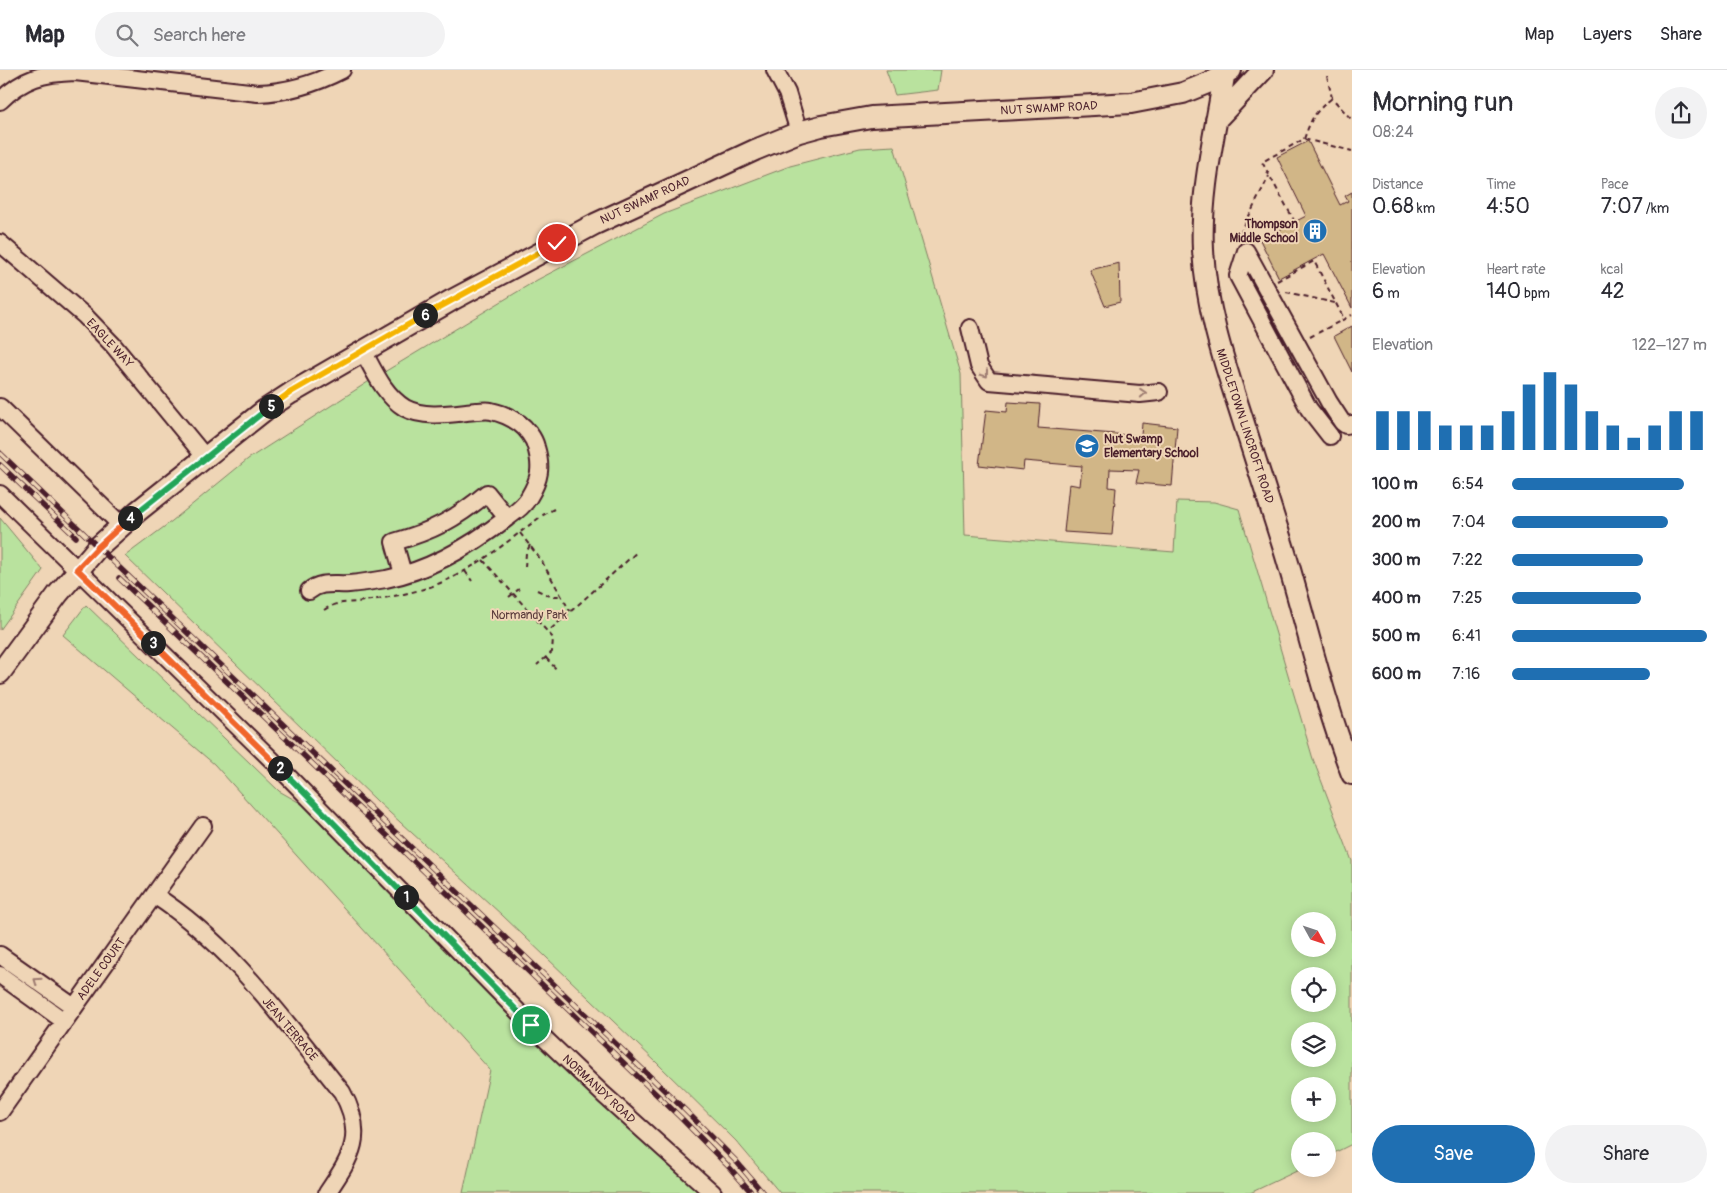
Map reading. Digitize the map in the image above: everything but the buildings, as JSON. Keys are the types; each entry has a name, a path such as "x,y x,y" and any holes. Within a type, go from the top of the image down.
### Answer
{"main road":[{"path":"1216,120 1263,70"},
{"name":"NUT SWAMP ROAD","path":"0,673 77,569 122,525 265,410 291,392 519,263 595,224 754,150 799,132 838,122 871,117 1131,103 1183,92 1210,82 1227,71"},
{"name":"MIDDLETOWN LINCROFT ROAD","path":"1227,71 1206,178 1203,211 1207,290 1220,348 1298,596 1334,722 1352,774"}],"street":[{"path":"0,101 27,80 39,75 56,72 75,72 258,92 273,92 303,87 323,80 342,70"},
{"path":"775,70 786,93 799,132"},
{"name":"EAGLE WAY","path":"0,242 85,316 113,345 205,457"},
{"path":"1329,402 1330,436 1309,408 1238,276 1244,256 1329,402 1342,422 1346,425 1352,424"},
{"path":"970,328 979,366 989,380 1140,394 1159,392"},
{"path":"309,590 323,584 349,584 387,579 421,569 448,557 483,537 507,518 526,502 536,486 540,462 535,442 523,426 509,416 490,410 420,414 406,408 392,399 384,389 363,351"},
{"path":"0,407 122,525"},
{"path":"403,574 394,542 444,524 467,510 486,493 507,518"},
{"name":"NORMANDY ROAD","path":"0,494 273,761 543,1037 604,1096 713,1193"},
{"name":"ADELE COURT","path":"0,1112 203,826"},
{"name":"JEAN TERRACE","path":"154,895 188,918 237,965 342,1092 352,1112 354,1122 353,1144 351,1155 326,1193"},
{"path":"0,955 74,1007"},
{"path":"0,975 64,1021"}],"path":[{"path":"1327,76 1332,98 1352,120"},
{"path":"1295,222 1262,162 1304,139 1311,119 1332,98"},
{"path":"1304,139 1352,151"},
{"path":"1240,234 1269,175"},
{"path":"1273,284 1314,261 1344,319"},
{"path":"1284,291 1335,303"},
{"path":"1305,340 1352,315"},
{"path":"520,533 530,545 570,612"},
{"path":"525,567 526,553 530,545"},
{"path":"552,628 638,551"},
{"path":"483,560 553,638 552,652 537,665"},
{"path":"465,571 472,581"},
{"path":"510,597 518,589"},
{"path":"537,590 550,596 561,596"},
{"path":"546,658 558,671"}],"green space":[{"path":"886,70 941,70 938,90 895,95"},
{"name":"Normandy Park","path":"894,146 961,374 965,535 1174,552 1177,501 1214,502 1239,509 1313,759 1352,861 1352,1144 1336,1152 1336,1132 1291,1132 1291,1174 1250,1193 780,1193 736,1141 657,1063 502,915 378,802 125,556 172,521 248,459 371,380 537,280 664,214 790,166 860,148"},
{"path":"0,518 43,570 0,630"},
{"path":"86,605 279,791 302,804 510,1013 702,1193 463,1193 490,1070 214,764 63,635"}],"railway":[{"path":"0,453 686,1111 736,1161 763,1193"},
{"path":"0,465 76,537"},
{"path":"119,578 680,1117 752,1193"}],"place":[{"name":"Thompson Middle School","path":"1315,231"},
{"name":"Nut Swamp Elementary School","path":"1087,446"}],"route":[{"path":"531,1025 273,761 77,569 86,558 122,525 265,410 291,392 452,300 557,243"}]}
